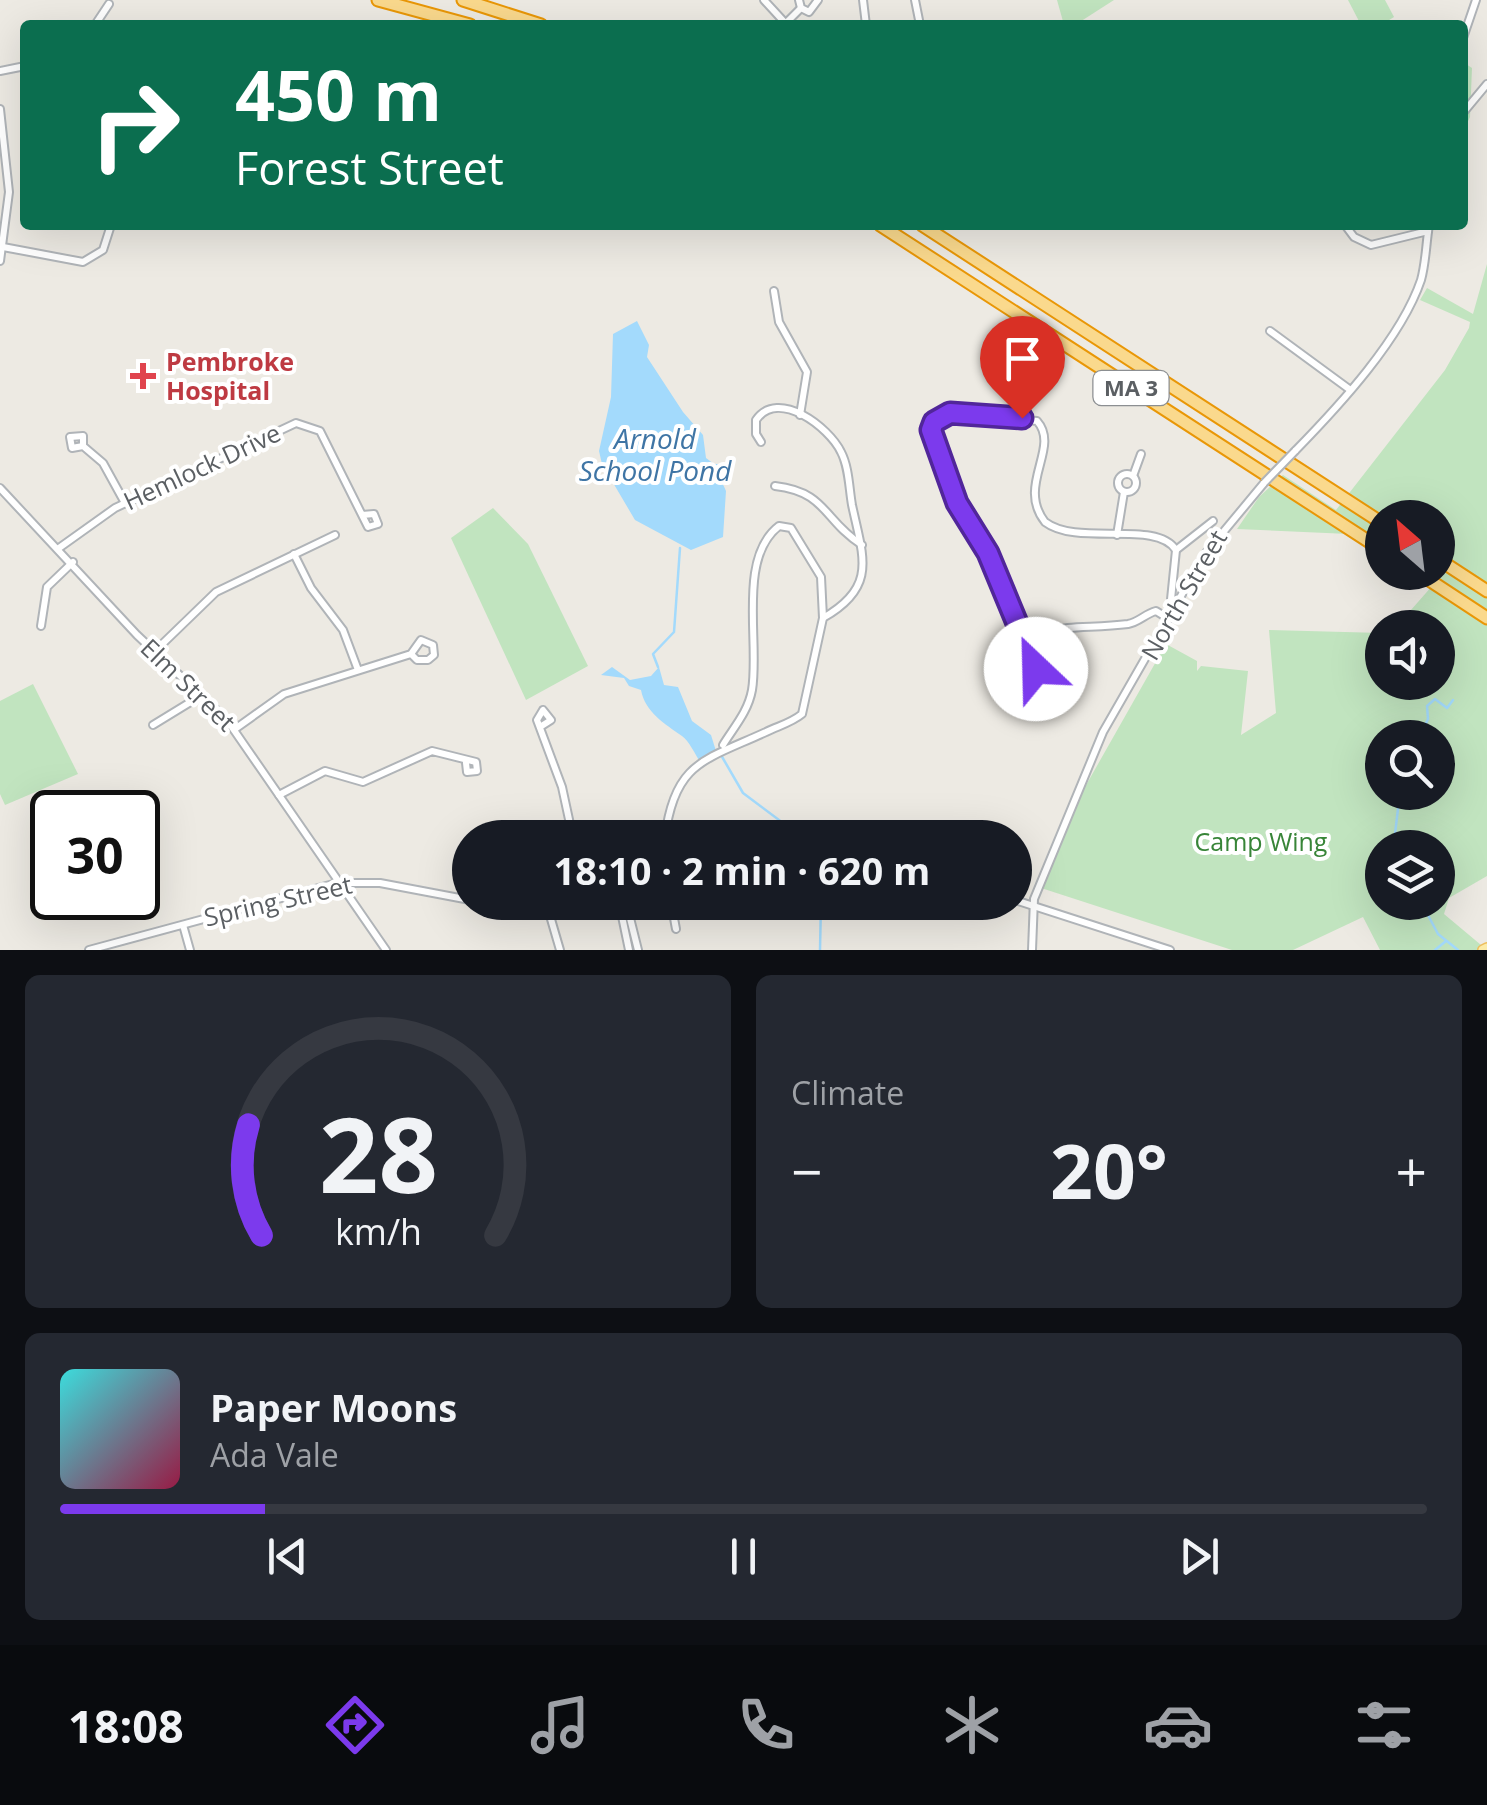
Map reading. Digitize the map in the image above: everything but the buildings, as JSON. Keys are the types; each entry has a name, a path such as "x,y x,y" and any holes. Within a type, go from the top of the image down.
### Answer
{"highway":[{"path":"378,0 452,20"},
{"path":"463,0 525,20"},
{"name":"MA 3","path":"888,230 1365,539"},
{"name":"MA 3","path":"930,230 1365,512"},
{"path":"1455,570 1487,591"},
{"path":"1444,590 1487,618"}],"street":[{"path":"764,0 783,20"},
{"path":"800,4 814,10 818,1 830,0"},
{"path":"98,20 109,4"},
{"path":"1468,107 1487,84"},
{"path":"0,110 8,183 0,261"},
{"path":"4,246 82,262 103,250 109,230"},
{"path":"1349,230 1371,246 1423,230"},
{"name":"North Street","path":"1032,906 1096,747 1168,619 1218,535 1350,389 1398,323 1418,285 1429,230"},
{"path":"774,291 778,322 806,369 800,415"},
{"path":"1270,331 1350,389"},
{"path":"762,442 755,424 763,410 780,405 800,415 842,453 862,545 858,586 846,603 823,618"},
{"path":"1035,668 988,553 955,498 932,435 934,422 950,413 1037,421 1046,437 1033,494 1042,518 1066,532 1162,538 1176,550"},
{"name":"Hemlock Drive","path":"59,548 124,503 302,423 316,428 325,438 362,515"},
{"path":"83,446 103,463 124,503"},
{"path":"1124,492 1136,486 1132,476 1141,454"},
{"path":"1116,535 1124,492 1119,479 1132,476"},
{"path":"775,486 809,493 846,534 862,545"},
{"name":"Elm Street","path":"0,488 22,516 73,562 154,652 235,729 336,883 386,950"},
{"path":"1002,659 1024,639 1068,625 1132,623 1152,612 1168,619 1176,550 1213,521"},
{"path":"670,820 680,779 723,746 744,714 752,688 756,556 779,526 791,528 819,572 823,618 802,714 742,742 723,746"},
{"path":"154,652 212,594 335,535"},
{"path":"294,554 310,588 344,630 358,670"},
{"path":"40,626 47,587 73,562"},
{"path":"235,729 278,697 411,654"},
{"path":"153,726 202,695"},
{"path":"540,727 562,787 569,820"},
{"path":"279,795 326,770 364,782 432,751 466,763"},
{"name":"Spring Street","path":"89,950 336,883 380,883 452,897"},
{"path":"1032,906 1170,950"},
{"path":"551,920 560,950"},
{"path":"625,920 629,950"},
{"path":"628,920 638,950"},
{"path":"675,920 676,929"},
{"name":"North Street","path":"1032,920 1032,950"},
{"path":"183,925 190,950"}],"green space":[{"path":"1057,0 1114,0 1083,20 1063,20"},
{"path":"1348,0 1385,0 1394,17 1389,20 1358,20"},
{"path":"1468,65 1472,68 1468,121"},
{"name":"Camp Wing","path":"1487,264 1487,876 1455,895 1455,830 1365,830 1365,920 1451,920 1487,950 1380,950 1363,917 1293,950 1232,950 1038,887 1068,817 1166,644 1197,661 1197,671 1201,666 1248,671 1241,735 1276,713 1269,630 1365,633 1365,700 1455,700 1455,610 1411,610 1429,590 1455,590 1455,500 1365,500 1365,535 1237,529 1259,497 1283,475 1336,510 1445,370 1469,328 1470,322 1420,300 1427,288 1473,314"},
{"path":"493,508 528,544 588,666 526,700 451,538"},
{"path":"33,684 78,774 40,790 30,790 30,794 5,805 0,794 0,701"}],"water":[{"name":"Arnold School Pond","path":"637,321 649,345 647,357 703,435 706,458 714,464 729,464 721,480 726,491 723,537 691,550 635,520 602,464 599,451 611,397 613,334"},
{"path":"612,667 630,680 651,676 659,667 664,685 678,687 692,721 711,735 716,751 700,762 685,738 651,711 641,690 629,686 624,678 601,675"}],"waterway":[{"path":"658,667 653,654 674,632 680,548"},
{"path":"1428,720 1427,706 1434,700"},
{"path":"1436,700 1447,708 1453,700"},
{"path":"721,755 743,793 779,820"},
{"path":"1395,830 1398,810"},
{"path":"820,950 821,920"},
{"path":"1431,920 1438,934 1458,950"},
{"path":"1435,950 1446,941"}],"place":[{"name":"Pembroke Hospital","path":"143,376"}],"route":[{"path":"1022,418 946,414 934,422 931,430 957,503 988,553 1036,669"}]}
